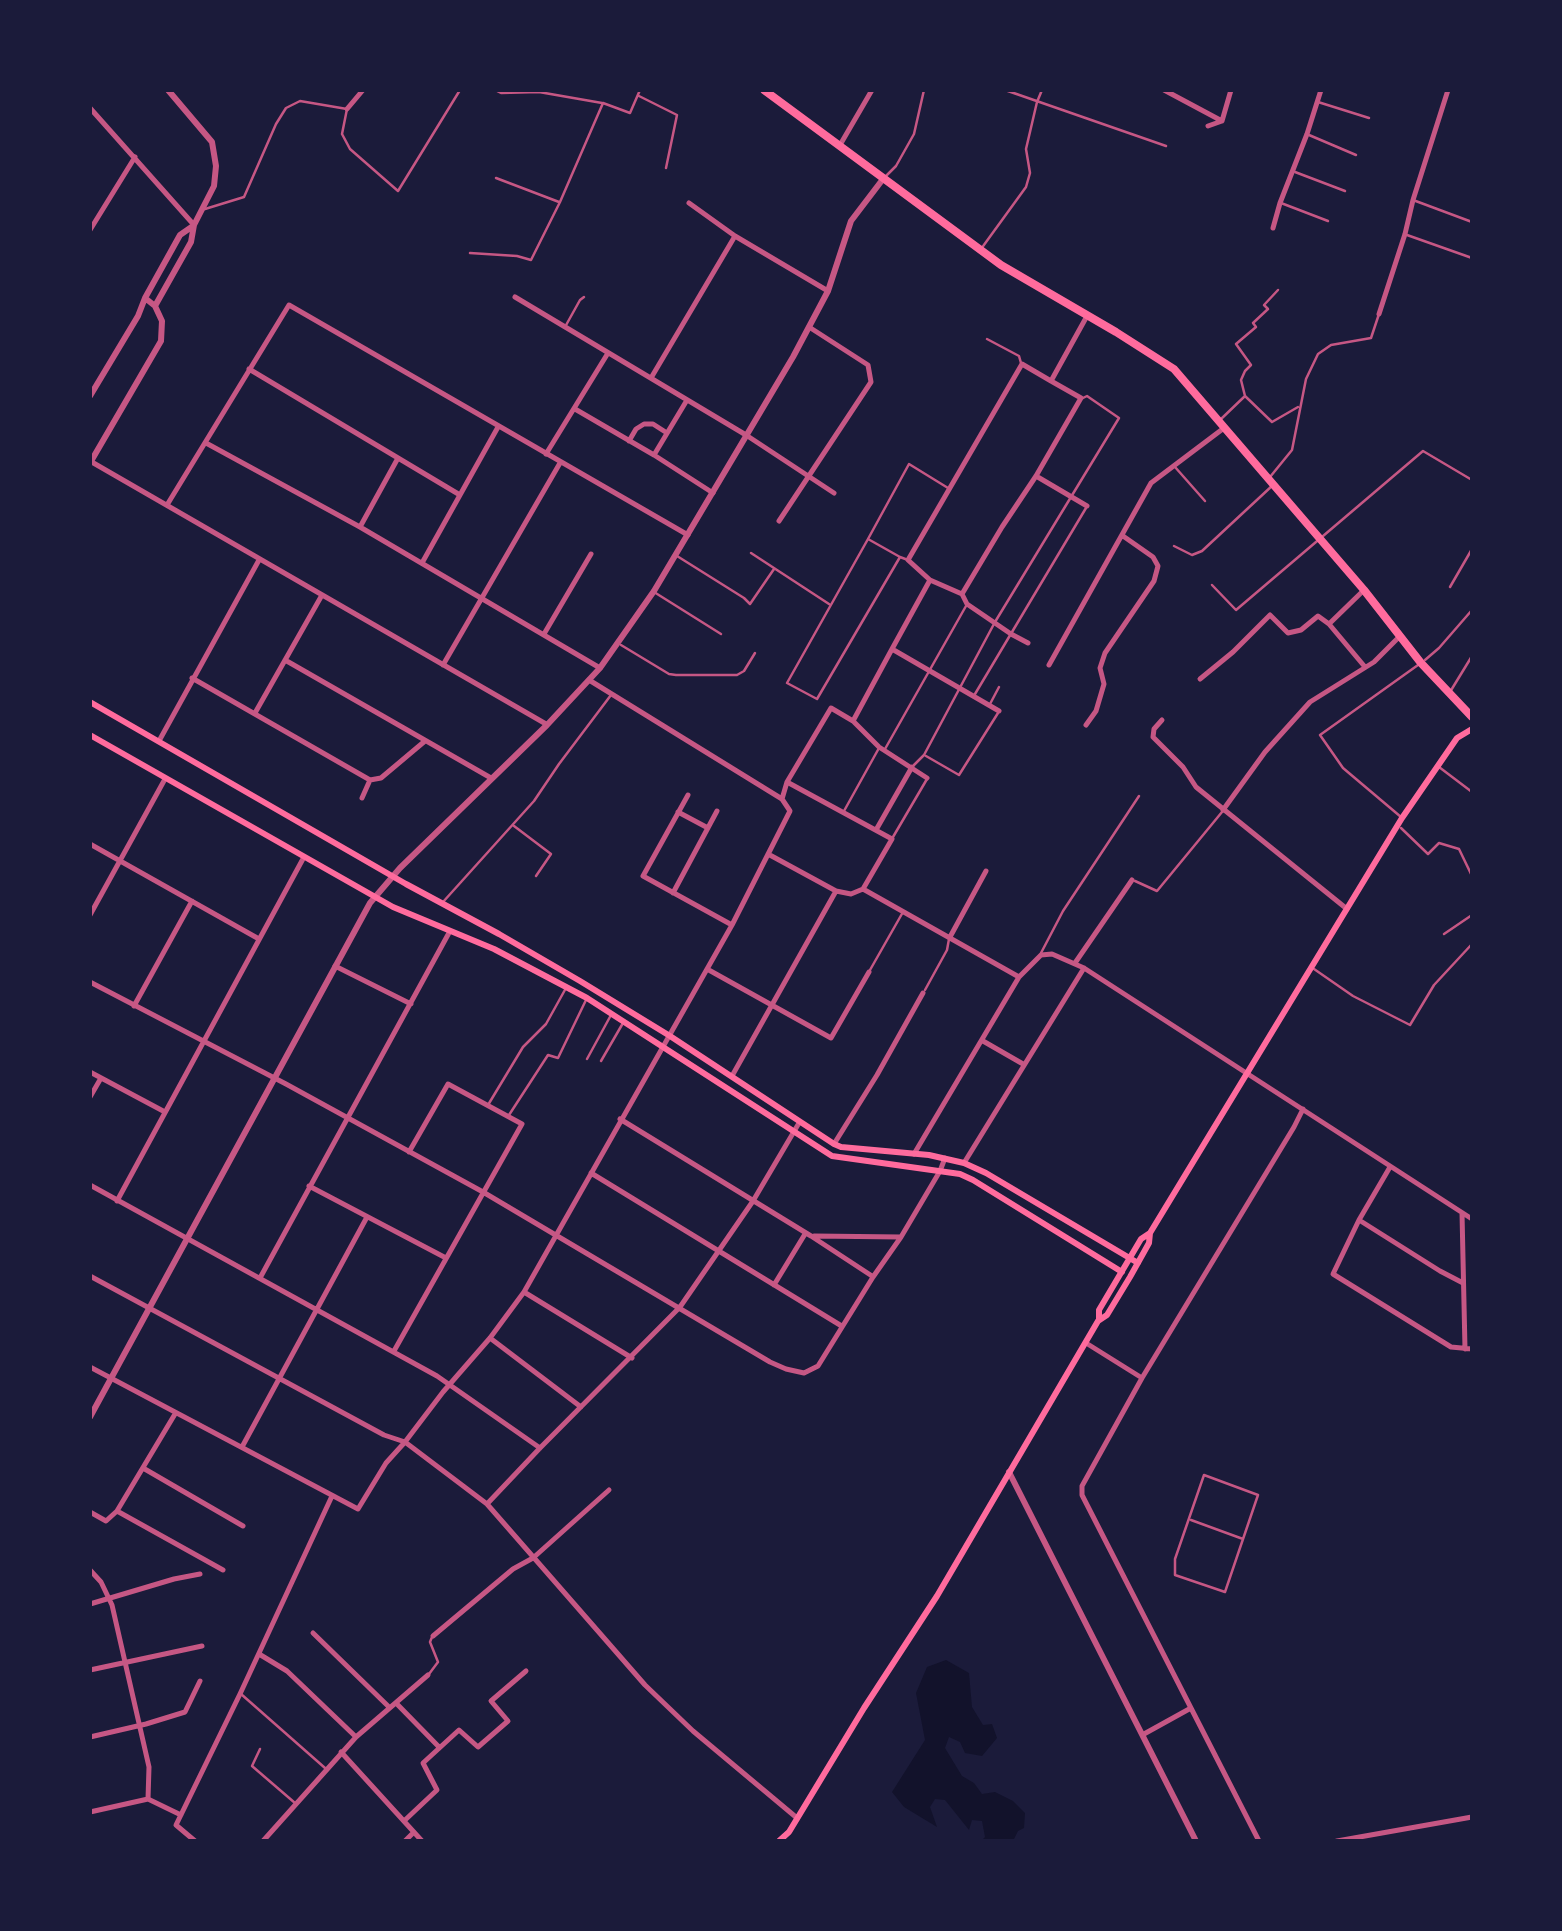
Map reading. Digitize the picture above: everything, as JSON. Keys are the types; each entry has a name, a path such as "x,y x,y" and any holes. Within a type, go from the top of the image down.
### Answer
{"main road":[{"path":"764,90 1000,265 1174,369 1364,590 1421,663 1472,715"},
{"path":"90,702 516,943 670,1036 834,1144 964,1163 1134,1261"},
{"path":"784,1839 937,1596 1086,1343 1098,1321 1099,1310 1149,1243 1150,1233 1400,821 1457,738 1472,729"},
{"path":"90,735 374,897 494,949 587,998 832,1156 960,1174 1126,1274"}],"street":[{"path":"156,306 191,242 194,225 214,186 216,170 212,142 168,90"},
{"path":"347,108 363,90"},
{"path":"840,145 872,90"},
{"path":"1164,90 1222,121"},
{"path":"1222,121 1231,90"},
{"path":"1273,228 1321,90"},
{"path":"1379,314 1448,90"},
{"path":"90,108 194,225"},
{"path":"1208,126 1222,121"},
{"path":"90,230 92,220 135,157"},
{"path":"90,1417 374,897 548,725 600,668 654,591 713,493 828,291 852,221 884,179"},
{"path":"689,203 828,291"},
{"path":"90,396 180,235 194,225"},
{"path":"651,378 736,236"},
{"path":"515,297 746,435 834,493"},
{"path":"145,298 156,306 163,327 161,341 90,462 548,725"},
{"path":"166,505 289,305 688,536"},
{"path":"1051,382 1088,316"},
{"path":"779,521 871,382 868,365 809,327"},
{"path":"546,454 608,353"},
{"path":"962,594 1082,398 1022,364 908,560 930,580 962,594 967,604 1028,643"},
{"path":"250,370 460,495"},
{"path":"654,455 688,400"},
{"path":"575,409 713,493"},
{"path":"630,441 644,424 667,433"},
{"path":"1049,665 1151,483 1222,424"},
{"path":"422,564 498,426"},
{"path":"206,442 600,668"},
{"path":"360,527 398,458"},
{"path":"442,665 560,463"},
{"path":"1036,476 1087,506"},
{"path":"1086,725 1096,711 1104,684 1100,668 1105,654 1154,581 1158,566 1123,536"},
{"path":"544,634 591,554"},
{"path":"158,741 259,560"},
{"path":"853,721 930,580"},
{"path":"1329,624 1364,590"},
{"path":"255,713 322,595"},
{"path":"1200,679 1270,615 1288,633 1301,630 1318,616 1365,667"},
{"path":"1223,810 1265,752 1310,702 1374,662 1400,636"},
{"path":"892,649 999,712"},
{"path":"286,660 491,778"},
{"path":"192,678 370,780 381,778 425,741"},
{"path":"90,1367 358,1509 386,1463 524,1292 732,925 790,811 782,798 589,680"},
{"path":"782,798 787,782 831,708 928,778"},
{"path":"1162,720 1153,737 1184,767 1196,787 1346,909"},
{"path":"876,830 912,767"},
{"path":"90,915 166,778"},
{"path":"362,798 370,780"},
{"path":"768,854 851,894 863,889 892,838 787,782"},
{"path":"688,795 643,876 732,925"},
{"path":"678,812 708,828"},
{"path":"673,893 716,812"},
{"path":"90,844 259,938"},
{"path":"118,1201 304,857"},
{"path":"950,937 986,871"},
{"path":"1075,963 1132,880"},
{"path":"863,889 1019,977"},
{"path":"732,1076 836,890"},
{"path":"134,1006 192,901"},
{"path":"260,1278 450,931"},
{"path":"914,1154 1019,977 1041,955 1052,954 1084,968 1472,1218"},
{"path":"335,966 410,1004"},
{"path":"964,1163 1084,968"},
{"path":"707,969 832,1038 870,972"},
{"path":"90,982 483,1192 770,1362 804,1373 818,1366 902,1237 945,1158"},
{"path":"834,1144 923,994"},
{"path":"982,1040 1023,1064"},
{"path":"90,1072 165,1112"},
{"path":"90,1097 101,1078"},
{"path":"394,1351 522,1124 448,1084 409,1152"},
{"path":"1259,1841 1082,1495 1082,1486 1302,1109"},
{"path":"620,1119 873,1277"},
{"path":"488,1504 680,1307 752,1201 799,1122"},
{"path":"1390,1166 1333,1274 1451,1347 1468,1349 1462,1213"},
{"path":"591,1173 842,1326"},
{"path":"90,1186 394,1351 540,1448"},
{"path":"309,1186 446,1258"},
{"path":"242,1448 367,1217"},
{"path":"1359,1220 1463,1283"},
{"path":"808,1235 902,1237"},
{"path":"774,1285 808,1235"},
{"path":"90,1276 384,1435 406,1442 488,1504 646,1686 797,1818"},
{"path":"524,1292 632,1358"},
{"path":"490,1338 581,1407"},
{"path":"1086,1343 1142,1378"},
{"path":"90,1512 106,1521 118,1511 176,1412"},
{"path":"143,1468 244,1526"},
{"path":"1009,1471 1196,1841"},
{"path":"433,1636 533,1558 608,1490"},
{"path":"195,1841 176,1825 332,1496"},
{"path":"118,1511 223,1570"},
{"path":"90,1570 110,1598 149,1767 148,1799"},
{"path":"90,1604 200,1574"},
{"path":"313,1633 389,1707"},
{"path":"90,1670 202,1646"},
{"path":"259,1654 288,1671 356,1737"},
{"path":"404,1821 438,1790 422,1764 458,1730 478,1747 508,1721 491,1701 526,1670"},
{"path":"263,1841 341,1752 428,1675"},
{"path":"90,1737 185,1712 200,1681"},
{"path":"396,1703 439,1748"},
{"path":"1144,1734 1191,1708"},
{"path":"341,1752 422,1841"},
{"path":"90,1812 148,1799 181,1815"},
{"path":"1337,1841 1472,1818"},
{"path":"405,1841 414,1832"}],"lane":[{"path":"203,209 244,197 276,124 286,108 300,101 347,108 342,134 350,149 398,191 460,90"},
{"path":"495,90 539,92 604,103 630,113 639,93 677,115 666,168"},
{"path":"884,179 914,134 924,90"},
{"path":"1005,90 1166,146"},
{"path":"980,250 1026,187 1030,173 1026,149 1042,90"},
{"path":"1316,101 1368,118"},
{"path":"470,253 531,260 604,103"},
{"path":"1308,134 1356,155"},
{"path":"1294,172 1345,191"},
{"path":"496,178 560,202"},
{"path":"1413,200 1472,222"},
{"path":"1280,203 1328,221"},
{"path":"1406,234 1472,258"},
{"path":"1278,290 1264,306 1268,309 1253,324 1256,327 1236,344 1252,364 1241,380 1244,396 1272,422 1298,407"},
{"path":"565,328 584,297"},
{"path":"1174,546 1192,555 1202,552 1271,481 1292,450 1298,407 1318,354 1331,345 1372,338 1379,314"},
{"path":"987,339 1019,356 1022,364"},
{"path":"912,767 924,754 995,622 1119,418 1086,396 1082,398"},
{"path":"1222,424 1244,396"},
{"path":"1212,585 1236,610 1423,452 1472,480"},
{"path":"900,557 817,698 787,683 908,464 950,488"},
{"path":"1174,466 1205,501"},
{"path":"974,697 1087,506"},
{"path":"868,539 908,560"},
{"path":"1450,587 1472,548"},
{"path":"750,553 830,605"},
{"path":"676,556 750,604 774,569"},
{"path":"654,591 720,634"},
{"path":"844,813 967,604"},
{"path":"1472,610 1421,663 1320,735 1343,768 1400,821 1428,854 1440,843 1460,849 1472,876"},
{"path":"617,643 676,675 744,672 755,652"},
{"path":"1449,694 1472,656"},
{"path":"989,706 999,688"},
{"path":"441,904 534,801 612,694"},
{"path":"924,754 959,775 999,712"},
{"path":"1438,766 1472,792"},
{"path":"892,838 928,778"},
{"path":"1041,955 1055,923 1140,796"},
{"path":"1132,880 1157,891 1223,810"},
{"path":"512,825 551,854 536,876"},
{"path":"870,972 903,912"},
{"path":"1444,934 1472,915"},
{"path":"923,994 950,937"},
{"path":"1311,967 1353,996 1410,1025 1434,985 1472,944"},
{"path":"488,1105 524,1047 546,1024 566,987"},
{"path":"508,1117 548,1055 558,1058 587,998"},
{"path":"586,1059 612,1014"},
{"path":"601,1062 624,1022"},
{"path":"1204,1475 1258,1495 1243,1539 1225,1592 1176,1575 1174,1559 1204,1475"},
{"path":"1190,1519 1243,1539"},
{"path":"428,1675 438,1662 430,1642 433,1636"},
{"path":"240,1694 326,1769"},
{"path":"260,1749 252,1766 296,1804"}],"shaded area":[{"path":"946,1660 969,1673 972,1707 983,1725 992,1724 997,1738 982,1756 965,1753 960,1742 949,1737 945,1748 962,1776 982,1794 995,1792 1025,1813 1024,1828 1013,1841 981,1841 985,1837 982,1821 972,1820 969,1830 945,1800 935,1799 930,1807 937,1827 904,1807 892,1792 925,1740 916,1693 927,1667"}]}
